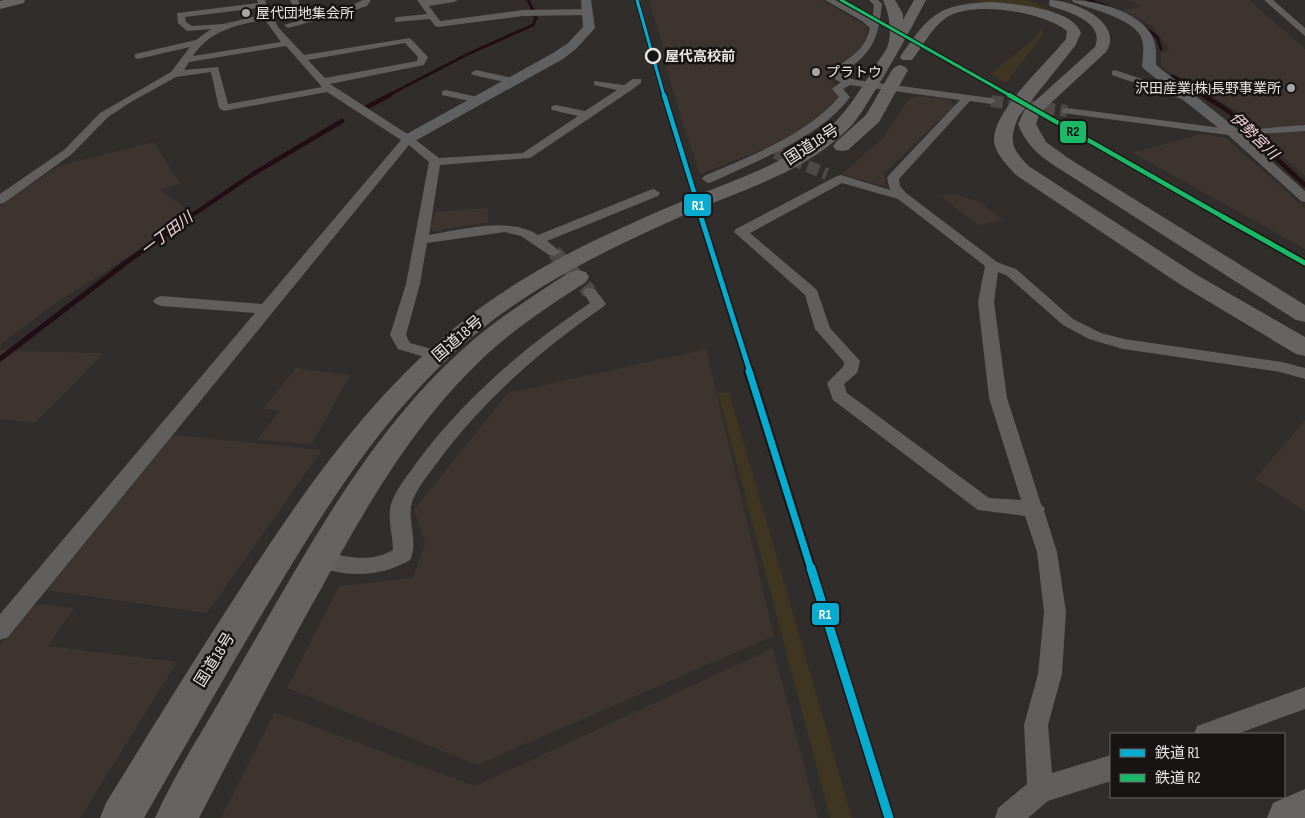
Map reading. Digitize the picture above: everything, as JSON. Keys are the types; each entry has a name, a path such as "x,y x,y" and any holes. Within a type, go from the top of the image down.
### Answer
{"highway":[{"path":"0,5 16,0"},
{"path":"889,0 896,14 895,46"},
{"name":"国道18号","path":"741,191 825,139 841,126 871,86 920,0"},
{"name":"国道18号","path":"121,818 212,665 324,488 401,392 473,324 520,290 571,260 667,224 741,191 801,171 844,145 874,118 891,89 936,0"},
{"path":"1019,104 1085,50 1093,41 1094,36 1090,28 1079,19 1036,0"},
{"path":"1046,0 1079,13 1093,21 1102,30 1105,39 1101,49 1032,111 1027,124 1034,139 1042,148 1076,171 1305,314"},
{"path":"1060,0 1097,15 1118,29"},
{"path":"907,57 938,19 948,11 956,9 986,5 1011,6 1035,10 1064,21 1074,30 1073,38 1010,117 1003,137 1005,148 1012,160 1023,171 1189,280 1305,347"},
{"path":"1045,98 1118,50"},
{"name":"国道18号","path":"176,818 250,682 357,498 420,410 458,368 495,334 540,301 667,224"},
{"path":"1269,290 1305,310"},
{"path":"1288,818 1305,810"}],"street":[{"path":"294,0 300,13 268,18 228,24 190,29 182,23 180,15 261,2 268,18 274,28 326,85 432,157 435,162 413,284 398,335 404,346 437,356"},
{"path":"274,28 355,7 364,4 367,0"},
{"path":"422,2 454,0"},
{"path":"829,0 865,20 875,28"},
{"path":"873,0 878,4 871,44 855,62 836,73 839,78 847,82 871,86 990,101"},
{"path":"1077,0 1111,12 1136,25 1144,32 1150,46 1149,66 1193,102 1236,131 1305,198"},
{"path":"1268,0 1305,33"},
{"path":"3,622 408,139 558,56 572,46 589,28 587,6 438,24 422,2"},
{"path":"398,20 432,16"},
{"path":"0,200 68,152 104,115 174,74 200,42 228,24"},
{"path":"174,74 216,69 224,108 421,63 423,57 407,40 303,58"},
{"path":"138,56 200,42"},
{"path":"186,60 289,43"},
{"path":"476,73 513,81"},
{"path":"1114,73 1193,102 1198,114 1189,120 1144,120"},
{"path":"435,162 526,156 637,82"},
{"path":"708,179 773,152 830,114 845,97 837,89 847,82"},
{"path":"598,83 626,89"},
{"path":"446,93 478,100"},
{"path":"967,99 893,178 894,186 902,196 992,265 1011,272 1068,322 1095,336 1123,344 1282,367 1305,374"},
{"path":"254,102 261,114"},
{"path":"556,108 586,116"},
{"path":"1067,111 1236,131 1255,132 1305,128"},
{"path":"902,196 879,191 834,176 741,232 812,293 823,329 852,361 851,369 835,383 839,396 985,505 1035,509"},
{"path":"538,240 654,193"},
{"path":"420,240 497,228 516,229 538,240 554,252"},
{"path":"992,265 986,302 998,398 1035,509 1047,552 1055,612 1050,674 1036,725 1040,790"},
{"path":"320,560 367,568 388,564 403,554 404,543 399,520 401,504 442,442 499,380 552,336 598,304 590,292"},
{"path":"161,301 267,309"},
{"path":"1209,733 1305,698"},
{"path":"1008,818 1040,790 1110,768"}],"shaded area":[{"path":"649,0 822,0 868,27 862,46 852,56 832,67 829,73 831,81 836,86 833,89 840,96 826,110 797,132 772,146 700,174 666,67 667,61"},
{"path":"970,0 1027,0 1057,13 1041,9"},
{"path":"1122,0 1249,0 1305,49 1305,126 1253,130 1237,111 1161,67 1160,52 1170,50 1153,27 1121,10 1141,7 1133,1"},
{"path":"1042,28 1043,34 1006,83 990,74 1031,42"},
{"path":"919,96 948,99 955,106 884,173 886,187 842,174 883,138 908,100"},
{"path":"1305,130 1305,176 1257,134"},
{"path":"1201,134 1226,138 1305,208 1305,249 1133,153"},
{"path":"154,142 180,184 160,190 191,212 125,259 50,307 0,345 0,206 58,166"},
{"path":"954,194 980,202 1004,220 978,225 940,196"},
{"path":"488,208 488,222 442,230 433,231 430,229 435,212"},
{"path":"706,349 774,636 477,765 287,688 339,586 413,578 425,544 414,510 508,393"},
{"path":"0,350 104,353 35,423 0,419"},
{"path":"296,368 350,375 312,444 256,440 280,411 263,409"},
{"path":"729,392 852,818 830,818 718,393"},
{"path":"1305,420 1305,511 1255,479"},
{"path":"173,435 322,450 207,613 46,590"},
{"path":"40,604 74,608 48,646 177,662 80,818 0,818 0,645 30,607"},
{"path":"773,648 818,818 221,818 275,712 475,786"}],"waterway":[{"name":"一丁田川","path":"528,0 534,12"},
{"name":"伊勢宮川","path":"1088,0 1106,6"},
{"name":"一丁田川","path":"387,96 468,54 533,25 536,18 534,14"},
{"name":"伊勢宮川","path":"1135,20 1157,37 1161,49"},
{"name":"伊勢宮川","path":"1173,76 1205,96"},
{"name":"一丁田川","path":"367,107 390,95"},
{"name":"伊勢宮川","path":"1203,95 1230,112 1251,135 1305,185"},
{"name":"一丁田川","path":"188,218 253,174 342,121"},
{"name":"一丁田川","path":"0,359 124,264 190,217"}],"tunnel":[{"path":"991,101 1067,111"},
{"path":"775,153 827,174"},
{"path":"554,252 590,292"}],"rail line":[{"name":"R1","path":"637,0 671,120 889,818"},
{"name":"R2","path":"841,0 1305,263"}],"place":[{"name":"屋代団地集会所","path":"246,13"},
{"name":"屋代高校前","path":"653,56"},
{"name":"プラトウ","path":"816,72"},
{"name":"沢田産業(株)長野事業所","path":"1291,88"}]}
